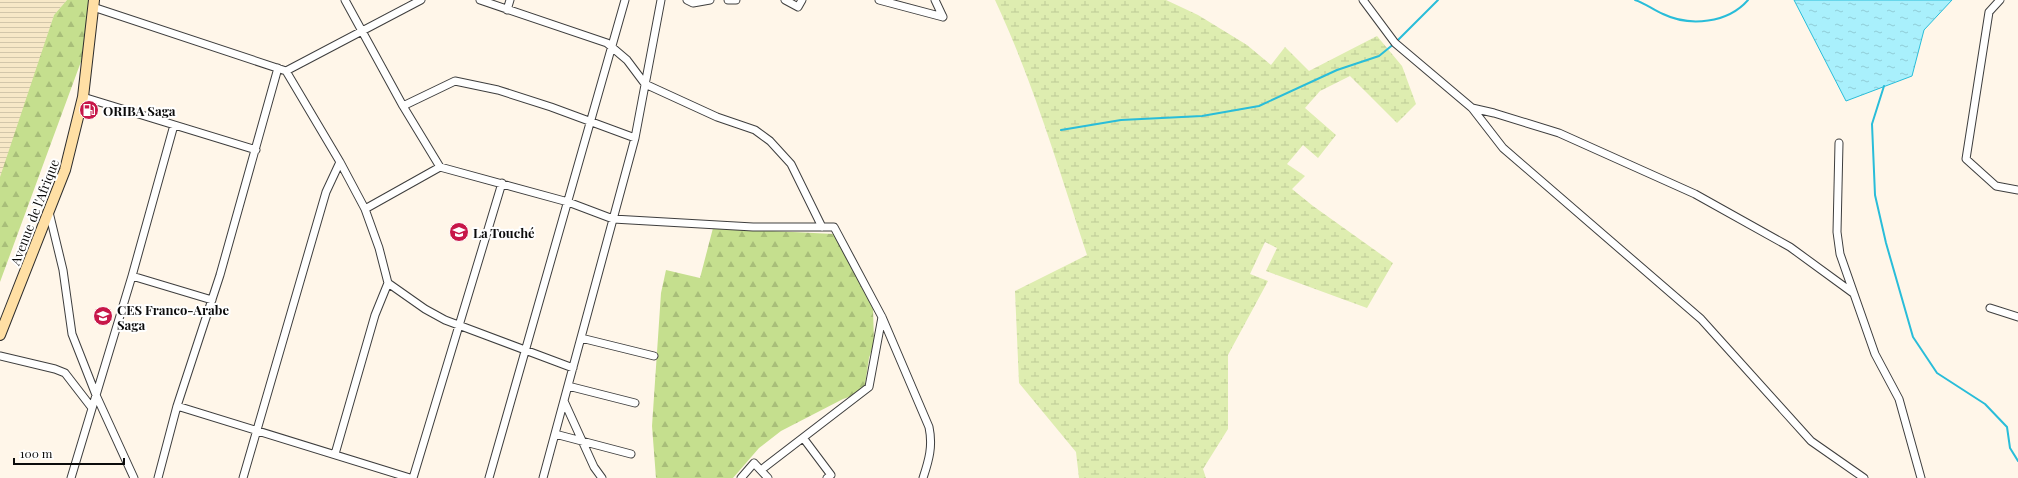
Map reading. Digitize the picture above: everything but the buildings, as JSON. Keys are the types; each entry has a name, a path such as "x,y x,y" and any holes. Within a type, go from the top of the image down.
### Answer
{"main road":[{"name":"Avenue de l'Afrique","path":"0,335 65,170 83,97 93,4"}],"street":[{"path":"345,0 403,106 440,167"},
{"path":"158,478 177,406 212,300 256,150 282,70 421,0"},
{"path":"480,0 612,47 627,60 645,84 711,115 755,130 770,141 791,164 822,227"},
{"path":"507,10 510,0"},
{"path":"489,478 625,0"},
{"path":"543,478 635,138 661,0"},
{"path":"686,0 693,3 710,0"},
{"path":"728,0 736,0"},
{"path":"785,0 798,7 802,0"},
{"path":"879,0 943,17 935,0"},
{"path":"1364,0 1395,43 1472,108 1503,148 1701,319 1811,441 1864,478"},
{"path":"2000,0 1989,12 1966,160 1983,173 1996,186 2018,190"},
{"path":"93,4 282,70 340,162 366,209 380,248 388,283 375,315 335,454"},
{"path":"403,106 455,81 493,88 591,121 635,138"},
{"path":"83,97 256,150"},
{"path":"1472,108 1494,113 1559,133 1695,194 1790,247 1853,293"},
{"path":"71,478 132,276 174,125"},
{"path":"1839,143 1836,232 1843,266 1875,354 1899,399 1921,478"},
{"path":"242,478 326,192 340,162"},
{"path":"366,209 440,167 568,202 613,219 753,227 834,227 882,316 929,427 931,454 923,478"},
{"path":"177,406 412,478 502,183"},
{"path":"49,212 63,270 72,334 96,396 134,478"},
{"path":"132,276 212,300"},
{"path":"388,283 425,309 459,326 573,368"},
{"path":"1990,308 2018,317"},
{"path":"760,470 869,387 882,316"},
{"path":"581,338 654,356"},
{"path":"0,356 55,369 65,373 92,408"},
{"path":"568,386 635,403"},
{"path":"564,401 594,467 602,478"},
{"path":"555,434 630,454"},
{"path":"804,438 831,474 827,478"},
{"path":"741,478 754,463 768,478"}],"shaded area":[{"path":"0,0 67,0 54,15 0,187"}],"green space":[{"path":"67,0 93,0 86,48 0,282 0,177 54,15"},
{"path":"995,0 1166,0 1198,15 1247,45 1271,65 1285,47 1309,71 1377,36 1402,66 1416,104 1397,123 1350,76 1320,91 1305,108 1336,135 1318,158 1303,145 1287,164 1305,176 1292,189 1313,206 1393,263 1367,308 1266,271 1277,248 1265,242 1250,274 1268,281 1228,355 1228,429 1203,469 1206,478 1079,478 1076,452 1019,383 1015,291 1087,255 1056,158 1033,94 1009,31"},
{"path":"713,228 834,234 873,309 874,343 869,358 865,385 852,396 843,399 781,431 759,448 733,478 656,478 652,426 661,293 666,270 700,278"}],"water":[{"path":"1794,0 1952,0 1924,30 1912,76 1846,101"}],"waterway":[{"path":"1061,130 1121,120 1202,116 1259,106 1337,70 1379,56 1395,43 1438,0"},
{"path":"1635,0 1659,12 1685,21 1719,18 1740,8 1748,0"},
{"path":"1884,86 1872,124 1875,195 1886,243 1913,337 1937,373 1985,404 2007,427 2010,448 2018,461"}],"place":[{"name":"ORIBA Saga","path":"89,110"},
{"name":"La Touché","path":"459,232"},
{"name":"CES Franco-Arabe Saga","path":"103,316"}]}
